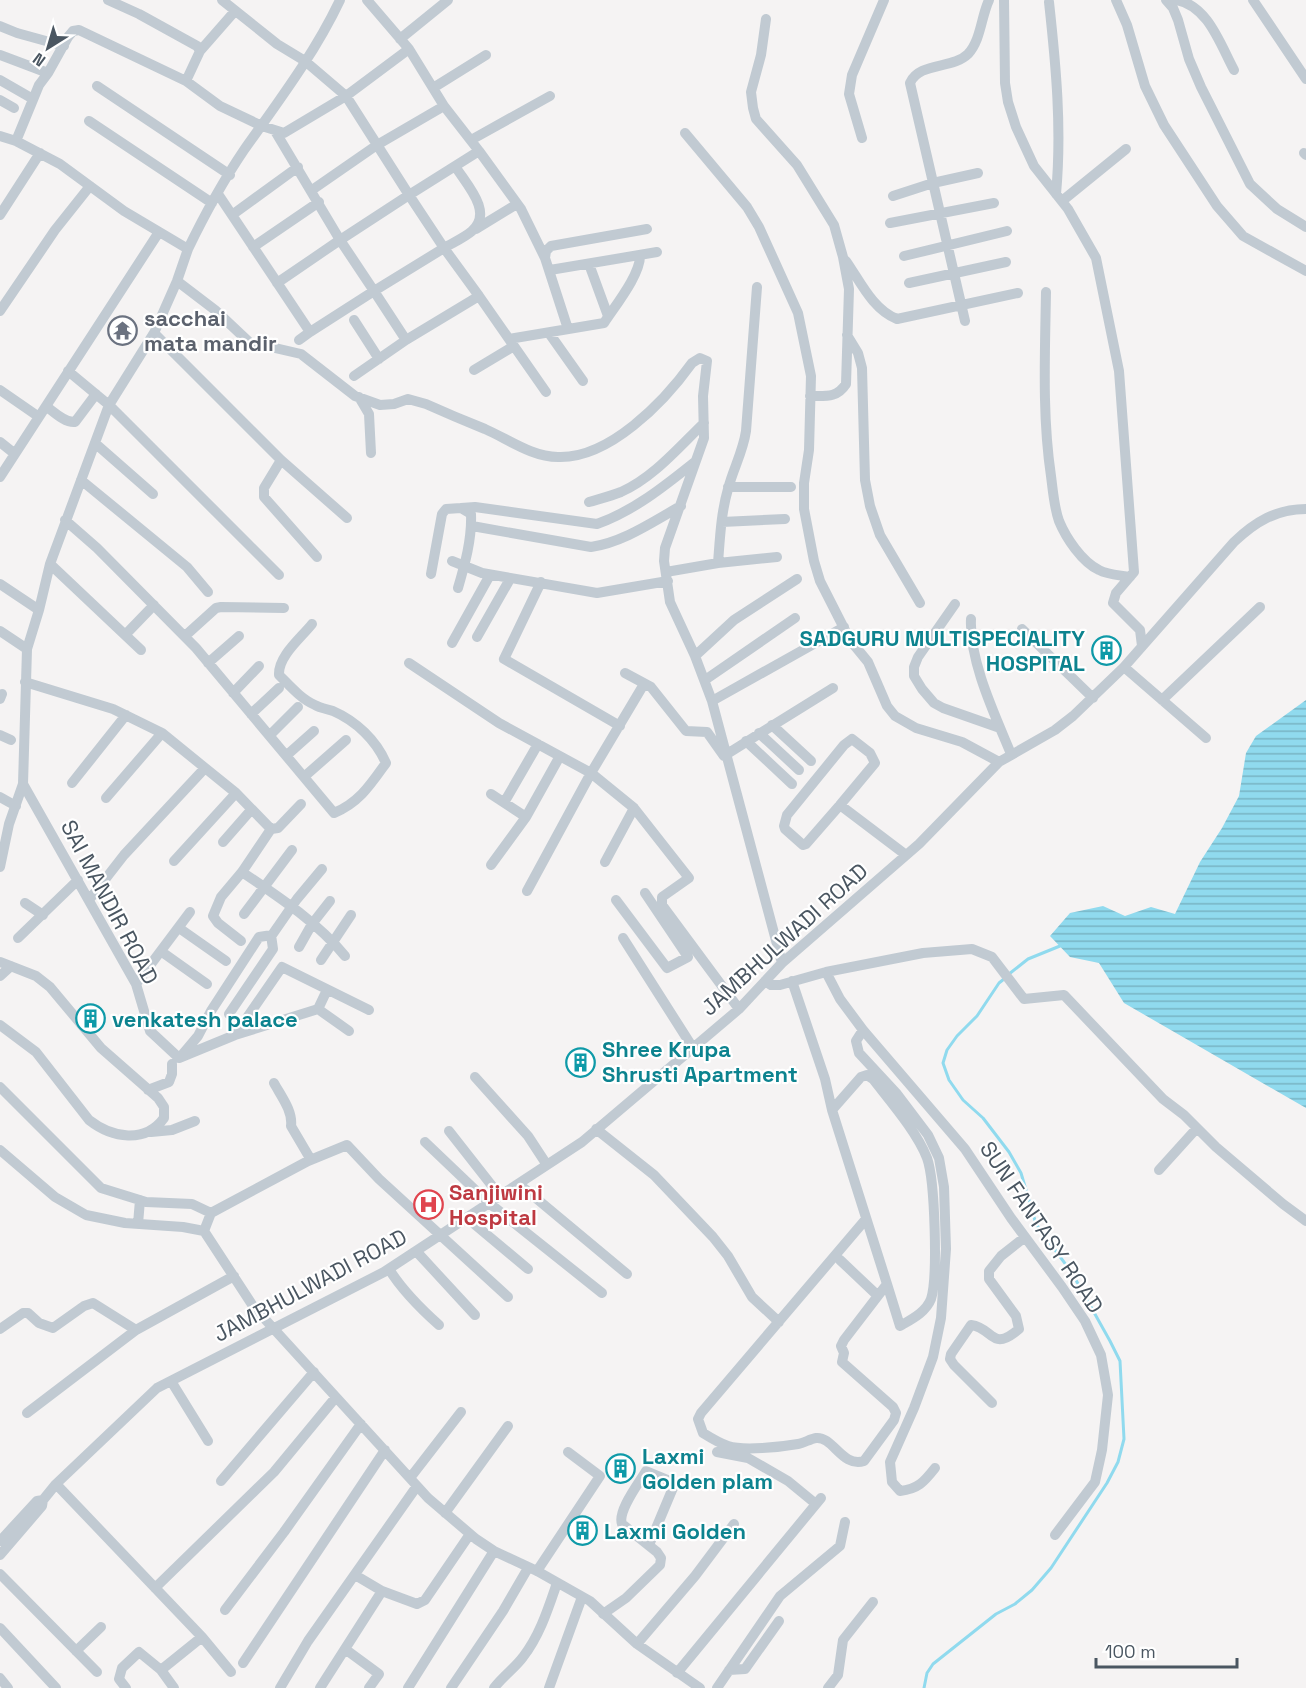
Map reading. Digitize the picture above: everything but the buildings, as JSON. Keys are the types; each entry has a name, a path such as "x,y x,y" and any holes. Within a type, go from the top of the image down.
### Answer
{"street":[{"path":"108,0 188,41 197,46 200,51"},
{"path":"222,0 346,96 444,248 546,392"},
{"path":"0,867 3,835 23,783 27,649 50,564 109,405 154,333 177,281 188,249 215,199 243,152 305,62 340,0"},
{"path":"367,0 409,49 444,106 517,204 550,270 568,329"},
{"path":"400,39 448,0"},
{"path":"862,138 849,94 852,75 884,0"},
{"path":"965,321 910,83 917,74 966,56 974,46 989,0"},
{"path":"1004,0 1005,83 1016,127 1034,166 1083,233 1096,258 1116,347 1134,572 1116,593 1113,603 1140,630 1142,646"},
{"path":"1116,0 1127,25 1145,86 1164,125 1216,206 1243,236 1306,271"},
{"path":"1166,0 1173,8 1178,20 1189,59 1201,87 1250,184 1277,209 1306,227"},
{"path":"1177,0 1192,5 1202,14 1234,70"},
{"path":"1254,0 1306,79"},
{"path":"1049,2 1056,61 1060,154 1059,198"},
{"path":"186,81 200,51 235,10"},
{"path":"766,19 761,55 752,92 756,119 797,165 834,225 849,289 846,384 840,392 832,396 810,396"},
{"path":"0,26 64,46"},
{"path":"16,141 39,85 73,31 79,30 186,81 220,106 284,134 346,96 409,49"},
{"path":"432,88 486,55"},
{"path":"0,56 48,73"},
{"path":"0,81 33,99"},
{"path":"97,86 230,175"},
{"path":"471,140 550,96"},
{"path":"0,100 14,108"},
{"path":"312,190 377,145 444,106"},
{"path":"89,122 215,199 232,215 310,332"},
{"path":"275,131 340,240 406,340"},
{"path":"685,133 747,207 770,248 798,313 811,376 809,450 804,483 804,509 813,561 820,581 850,640 868,662 887,706 895,716 916,728 962,742 999,762"},
{"path":"0,136 16,141 60,164 124,211 188,249"},
{"path":"1059,198 1126,149"},
{"path":"277,283 479,151"},
{"path":"0,215 40,153"},
{"path":"455,166 480,207 481,220 472,231"},
{"path":"232,215 298,167"},
{"path":"892,196 933,183 978,173"},
{"path":"0,311 55,230 90,186"},
{"path":"254,247 319,202"},
{"path":"890,223 994,203"},
{"path":"298,340 517,204"},
{"path":"545,258 546,251 551,246 647,229"},
{"path":"904,256 1007,231"},
{"path":"0,477 159,232"},
{"path":"550,270 657,252"},
{"path":"474,370 511,342 604,322 630,281 640,262 640,255"},
{"path":"843,257 876,304 886,315 897,319 1018,293"},
{"path":"621,258 630,281"},
{"path":"909,283 1006,262"},
{"path":"589,264 608,316"},
{"path":"177,281 215,310 249,342 302,354 359,397 380,405 394,404 408,399 426,404 532,452 558,457 586,453 614,441 642,420 692,363 700,358 706,361 704,438 665,548 670,602 695,656 712,701 782,963"},
{"path":"718,563 722,522 729,487 744,444 746,431 757,287"},
{"path":"1046,292 1044,416 1055,508 1059,521 1072,543 1092,566 1111,575 1130,576"},
{"path":"354,376 406,340 479,297"},
{"path":"354,320 379,359"},
{"path":"154,333 281,460 347,518"},
{"path":"549,333 583,381"},
{"path":"847,334 858,353 862,368 865,480 874,521 920,603"},
{"path":"68,371 109,405 279,575"},
{"path":"0,390 39,417"},
{"path":"46,406 66,420 75,422 96,394"},
{"path":"359,397 369,414 371,453"},
{"path":"589,502 620,492 632,485 659,466 704,423"},
{"path":"0,442 15,454"},
{"path":"96,444 153,494"},
{"path":"281,460 264,488 264,497 317,557"},
{"path":"431,574 442,514 446,509 475,507 597,524 611,519 654,494 697,461"},
{"path":"81,480 187,567 208,592"},
{"path":"729,487 791,487"},
{"path":"472,526 591,548 633,534 681,506"},
{"path":"458,588 465,566 472,526 471,514 461,508"},
{"name":"JAMBHULWADI ROAD","path":"0,1555 5,1535 42,1506 43,1500 56,1484 157,1388 389,1269 582,1142 739,1009 782,963 906,855 999,762 1064,724 1093,698 1125,667 1234,542 1250,527 1270,515 1293,509 1306,509"},
{"path":"722,522 785,519"},
{"path":"65,520 98,548 184,636 334,813 351,806 373,782 386,763 380,750 362,729 334,711 314,705 298,694 279,675 282,661 312,624"},
{"path":"452,561 490,575 597,593 718,563 777,557"},
{"path":"50,564 141,650"},
{"path":"452,643 490,575"},
{"path":"477,637 510,579"},
{"path":"695,656 734,620 797,579"},
{"path":"541,582 504,659 620,726"},
{"path":"0,584 39,610"},
{"path":"955,604 918,657 914,667 914,676 934,703 1000,728"},
{"path":"126,634 154,605"},
{"path":"184,636 221,607 284,608"},
{"path":"1162,700 1260,607"},
{"path":"705,680 795,618"},
{"path":"971,619 970,636 989,702 1011,754"},
{"path":"712,701 844,627"},
{"path":"1022,629 1093,698"},
{"path":"0,631 27,649"},
{"path":"208,663 239,636"},
{"path":"409,663 500,723 591,773 634,808 689,878 663,897 662,905 693,955"},
{"path":"233,693 259,666"},
{"path":"1125,667 1206,738"},
{"path":"625,673 651,687 686,731 707,732 723,756 833,688"},
{"path":"26,682 126,715 162,733 236,793 271,829"},
{"path":"527,891 591,773 645,684"},
{"path":"251,714 279,688"},
{"path":"270,735 298,708"},
{"path":"72,783 126,715"},
{"path":"772,724 811,761"},
{"path":"287,755 314,731"},
{"path":"106,798 162,733"},
{"path":"759,733 799,770"},
{"path":"0,735 11,740"},
{"path":"852,739 870,753 875,763 840,805 806,844 803,845 785,829 787,815 844,745 852,739"},
{"path":"305,776 346,740"},
{"path":"746,741 792,784"},
{"path":"505,801 538,744"},
{"path":"491,865 526,817 560,756"},
{"path":"89,900 124,855 205,768"},
{"name":"SAI MANDIR ROAD","path":"23,783 136,984 150,1031 176,1061"},
{"path":"174,861 236,793"},
{"path":"491,794 505,801 526,817"},
{"path":"0,797 16,806"},
{"path":"241,941 218,923 213,916 221,897 242,872 271,829 278,828 301,804"},
{"path":"840,805 906,855"},
{"path":"605,862 634,808"},
{"path":"223,842 251,810"},
{"path":"244,915 292,850"},
{"path":"229,1014 273,949 271,935 322,869"},
{"path":"242,872 292,906 333,941 345,956"},
{"path":"18,938 78,880"},
{"path":"645,893 739,1009"},
{"path":"616,900 667,968 693,955"},
{"path":"299,947 312,924 330,901"},
{"path":"25,903 43,915"},
{"path":"136,984 190,912"},
{"path":"321,960 351,915"},
{"path":"179,928 226,961"},
{"path":"148,1090 169,1082 176,1061 198,1036 211,1011 259,937 271,935"},
{"path":"623,938 693,1048"},
{"path":"765,981 775,986 826,972 923,953 972,949 992,957 1024,999 1064,995 1163,1099 1283,1204 1306,1221"},
{"path":"162,952 207,984"},
{"path":"0,962 36,976 50,987 101,1048 158,1098 165,1113 161,1122 151,1132"},
{"path":"0,976 11,966"},
{"path":"235,1035 282,967 369,1010"},
{"name":"SUN FANTASY ROAD","path":"826,972 840,999 862,1030 965,1149 1085,1321 1101,1355 1108,1395 1102,1450 1095,1482 1055,1535"},
{"path":"792,981 825,1078 832,1110 900,1326 917,1317 931,1299 934,1207 927,1158 906,1122 873,1079 867,1075 861,1077 832,1110"},
{"path":"176,1061 235,1035 318,1010 327,990"},
{"path":"318,1010 349,1031"},
{"path":"0,1025 36,1052 89,1120 99,1128 111,1133 141,1135 172,1130 195,1121"},
{"path":"862,1030 856,1041 859,1053 916,1117 928,1135 939,1158 944,1187 946,1249 941,1318 933,1357 890,1462 891,1482 900,1491 914,1489 924,1482 934,1468"},
{"path":"475,1077 528,1136 547,1165"},
{"path":"274,1083 292,1120 291,1126 311,1160"},
{"path":"0,1087 101,1188 141,1200 192,1204 212,1213"},
{"path":"1159,1170 1197,1128"},
{"path":"596,1129 654,1175 713,1237 728,1256 752,1297 779,1322"},
{"path":"449,1131 500,1196"},
{"path":"425,1142 489,1203 602,1293"},
{"path":"204,1231 212,1213 311,1160 347,1145 379,1179 508,1297"},
{"path":"0,1150 55,1197 86,1215 138,1224 204,1231 253,1306 445,1513 494,1551 582,1597 637,1644 700,1688"},
{"path":"519,1184 627,1274"},
{"path":"138,1224 141,1200"},
{"path":"467,1218 528,1269"},
{"path":"866,1219 701,1413 698,1419 702,1433 730,1447 770,1448 797,1444 816,1438 823,1440 850,1461 857,1463 864,1461 894,1420 896,1413 842,1362 844,1353 841,1346 888,1284"},
{"path":"992,1403 950,1359 971,1325 975,1325 995,1340 1002,1340 1019,1329 1016,1316 989,1279 989,1271 1001,1256 1025,1237"},
{"path":"416,1251 475,1315"},
{"path":"840,1260 878,1295"},
{"path":"389,1269 395,1280 439,1325"},
{"path":"27,1413 136,1330 234,1276"},
{"path":"0,1329 23,1313 28,1313 39,1323 53,1328 84,1306 93,1303 136,1330"},
{"path":"221,1481 314,1372"},
{"path":"171,1381 208,1441"},
{"path":"155,1588 274,1472 336,1397"},
{"path":"280,1688 308,1641 355,1575 461,1412"},
{"path":"225,1610 284,1532 360,1424"},
{"path":"445,1513 508,1426"},
{"path":"243,1663 385,1450"},
{"path":"451,1688 600,1476 568,1452"},
{"path":"677,1673 819,1501 748,1458 717,1452"},
{"path":"603,1614 626,1598 660,1565 661,1558 657,1552 620,1520 623,1510 646,1471 675,1483 649,1545"},
{"path":"56,1484 202,1637 231,1672"},
{"path":"717,1688 780,1596 840,1546 845,1522"},
{"path":"637,1644 695,1576 734,1524"},
{"path":"355,1575 382,1591 417,1604 425,1600 470,1534"},
{"path":"408,1688 494,1551"},
{"path":"0,1574 97,1672"},
{"path":"494,1688 522,1658 543,1624 557,1583"},
{"path":"320,1688 382,1591"},
{"path":"549,1688 582,1597"},
{"path":"828,1688 838,1675 843,1640 873,1602"},
{"path":"729,1670 745,1670 779,1622"},
{"path":"76,1651 101,1627"},
{"path":"0,1628 56,1688"},
{"path":"161,1670 202,1637"},
{"path":"345,1649 379,1674 369,1688"},
{"path":"126,1688 119,1679 122,1668 140,1652 161,1670 174,1688"},
{"path":"0,1678 8,1688"}],"water":[{"path":"1306,700 1306,1108 1124,1003 1099,963 1070,957 1050,936 1070,913 1103,906 1125,916 1151,907 1175,914 1200,862 1239,796 1246,753 1256,736"}],"waterway":[{"path":"1009,974 1028,959 1060,946"},
{"path":"924,1688 927,1673 933,1664 996,1614 1015,1604 1032,1590 1051,1568 1107,1483 1118,1462 1124,1439 1120,1361 1072,1273 1036,1224 1021,1173 1009,1152 983,1118 963,1100 949,1080 943,1063 947,1050 957,1036 977,1016 1004,979"}],"place":[{"name":"sacchai mata mandir","path":"123,331"},
{"name":"SADGURU MULTISPECIALITY HOSPITAL","path":"1106,651"},
{"name":"venkatesh palace","path":"91,1019"},
{"name":"Shree Krupa Shrusti Apartment","path":"581,1062"},
{"name":"Sanjiwini Hospital","path":"428,1205"},
{"name":"Laxmi Golden plam","path":"621,1469"},
{"name":"Laxmi Golden","path":"583,1531"}]}
